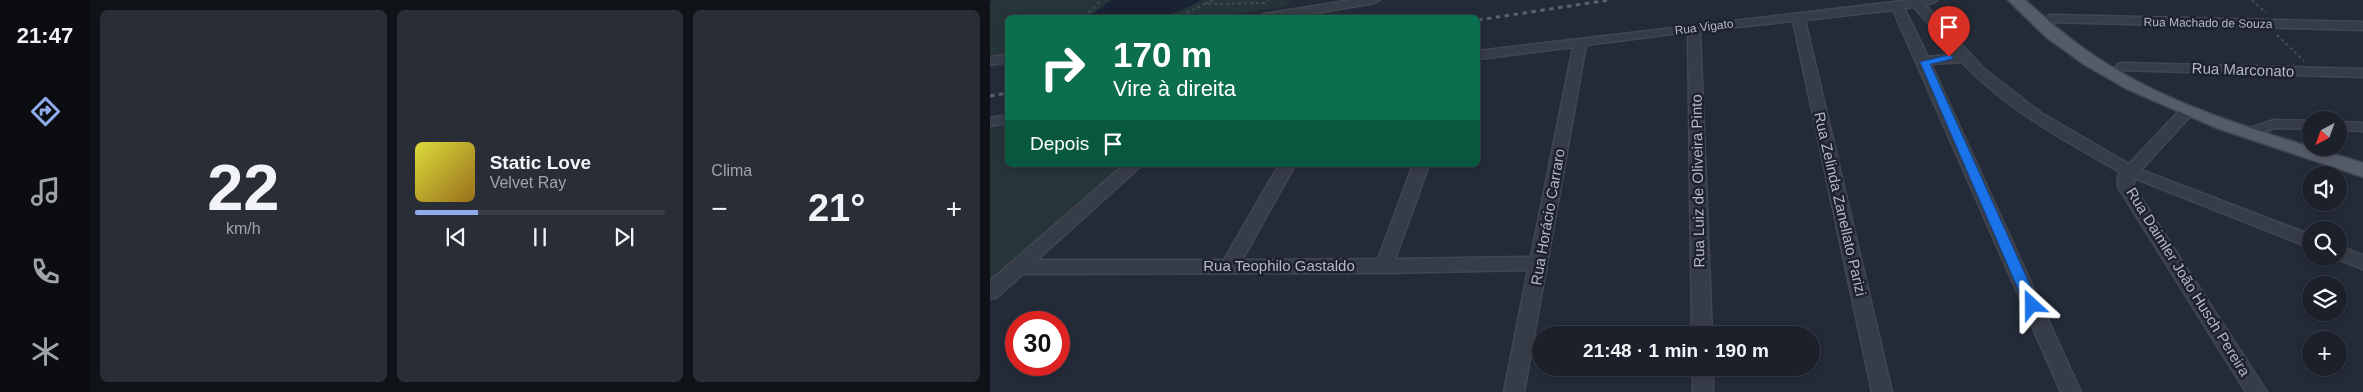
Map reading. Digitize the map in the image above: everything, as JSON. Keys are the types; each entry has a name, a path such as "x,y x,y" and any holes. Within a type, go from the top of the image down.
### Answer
{"main road":[{"path":"2016,0 2054,36 2090,61 2187,111 2302,141"},
{"path":"2031,0 2052,19 2096,51 2123,67 2255,130 2363,170"},
{"path":"2348,155 2363,159"}],"street":[{"path":"1292,14 1300,0"},
{"path":"1285,15 1374,0"},
{"path":"1924,1 1964,58 2036,116 2130,171 2302,238"},
{"name":"Rua Vigato","path":"1480,55 1694,28 1897,6 1924,1"},
{"path":"1897,6 1924,62 2070,392"},
{"name":"Rua Zelinda Zanellato Parizi","path":"1798,16 1882,392"},
{"name":"Rua Machado de Souza","path":"2052,19 2363,26"},
{"name":"Rua Luiz de Oliveira Pinto","path":"1694,28 1702,326"},
{"name":"Rua Horácio Carraro","path":"1514,392 1540,263 1580,42"},
{"path":"990,61 1005,58"},
{"path":"1924,62 1940,58 1964,58"},
{"name":"Rua Marconato","path":"2123,67 2363,73"},
{"path":"2130,171 2187,111"},
{"path":"990,122 1005,120"},
{"path":"2255,130 2274,124 2302,125"},
{"path":"2348,126 2363,126"},
{"path":"990,292 1132,167"},
{"path":"1230,265 1286,167"},
{"path":"1384,266 1421,167"},
{"name":"Rua Daimler João Husch Pereira","path":"2130,171 2126,176 2126,187 2257,392"},
{"path":"2347,255 2363,262"},
{"name":"Rua Teophilo Gastaldo","path":"1018,267 1384,266 1540,263"},
{"path":"1703,376 1704,392"}],"path":[{"path":"1084,15 1091,11 1102,0"},
{"path":"1182,15 1213,0"},
{"path":"1231,3 1234,0"},
{"path":"1205,4 1265,3 1268,0"},
{"path":"2265,24 2316,72"}],"shaded area":[{"path":"993,0 1289,0 1286,6 1230,15 1005,15 1005,52 990,55 990,5"},
{"path":"1005,126 1005,167 1120,167 990,280 990,129"}],"water":[{"path":"1111,0 1202,0 1164,15 1092,15"}],"railway":[{"path":"1480,20 1609,0"},
{"path":"990,96 1005,94"}],"route":[{"path":"1949,57 1924,62 2032,305"}]}
